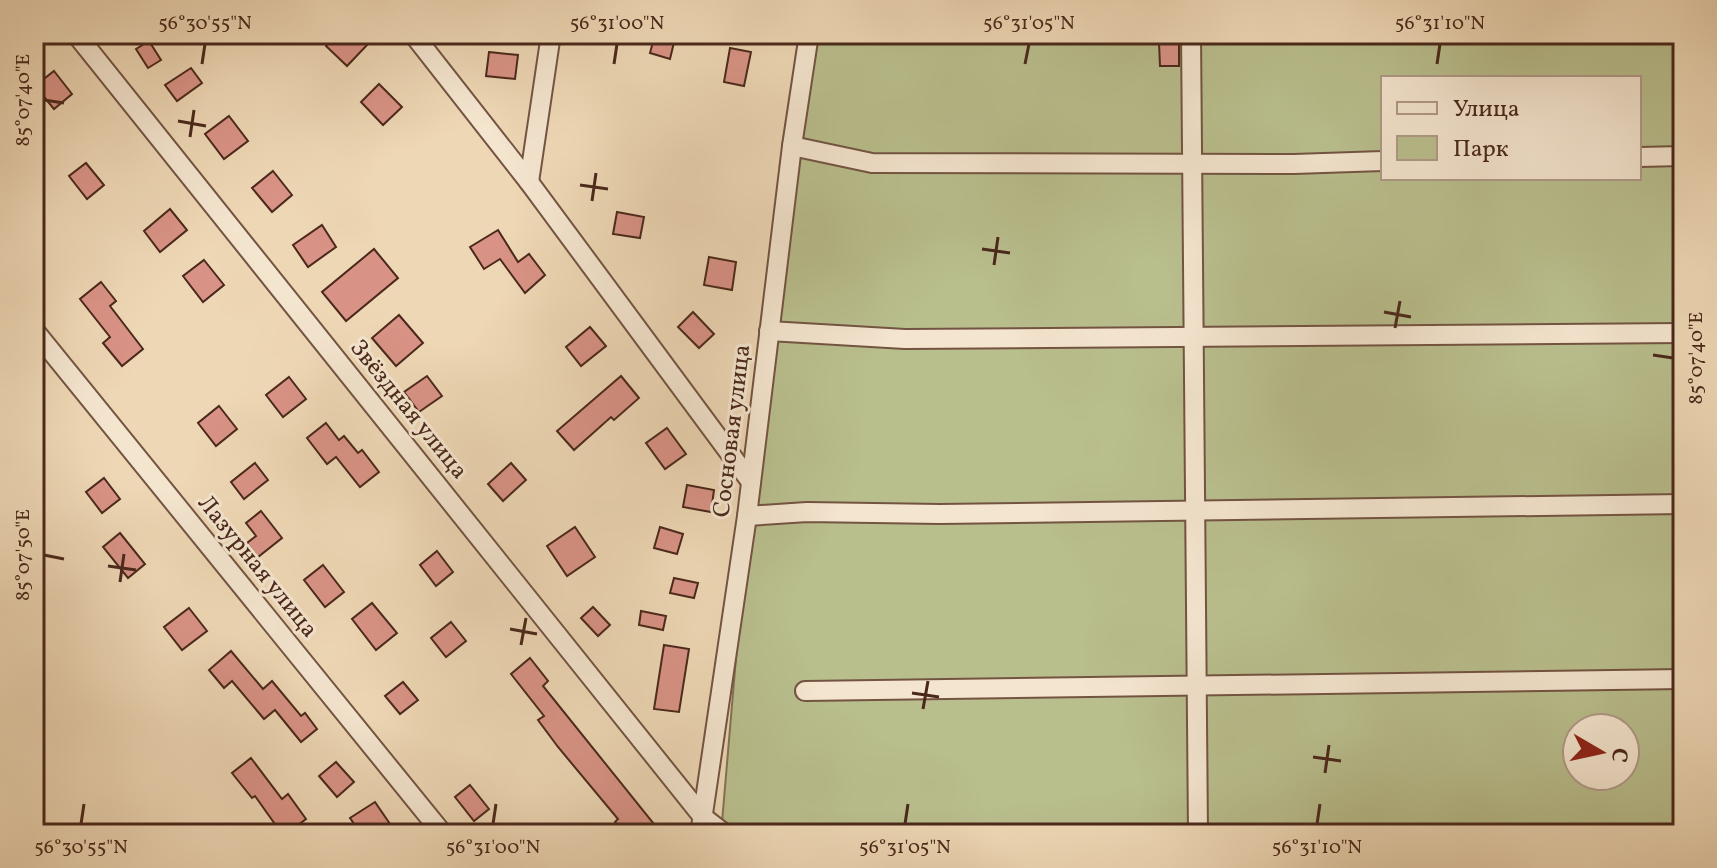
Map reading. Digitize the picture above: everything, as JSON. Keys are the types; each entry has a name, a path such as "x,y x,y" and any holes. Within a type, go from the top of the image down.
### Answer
{"street":[{"name":"Звёздная улица","path":"76,34 702,825 725,834"},
{"path":"413,34 529,182 751,482"},
{"path":"529,182 551,34"},
{"name":"Сосновая улица","path":"702,825 747,516 792,146 809,34"},
{"path":"1191,34 1198,834"},
{"path":"792,146 872,163 1294,164 1381,161"},
{"path":"1641,157 1683,156"},
{"name":"Лазурная улица","path":"34,330 443,834"},
{"path":"769,331 905,339 1683,333"},
{"path":"747,516 807,512 940,514 1683,504"},
{"path":"805,691 1683,679"}],"green space":[{"path":"815,34 1683,34 1683,834 721,834 751,482"}],"building":[{"path":"338,34 357,34 368,44 347,66 326,46"},
{"path":"655,34 676,34 670,59 650,53"},
{"path":"149,41 161,60 148,68 136,49"},
{"path":"1179,42 1179,66 1160,66 1159,43"},
{"path":"730,48 751,52 744,86 724,82"},
{"path":"489,52 518,55 515,79 486,76"},
{"path":"191,68 202,83 177,101 165,85"},
{"path":"54,71 72,94 54,109 35,86"},
{"path":"379,84 402,107 383,125 361,102"},
{"path":"229,116 248,141 224,159 205,134"},
{"path":"86,163 104,185 87,199 69,176"},
{"path":"273,171 292,195 272,212 252,188"},
{"path":"170,209 187,230 160,252 144,231"},
{"path":"617,212 644,217 640,238 613,234"},
{"path":"322,225 336,247 308,267 293,245"},
{"path":"498,230 518,262 529,254 545,275 525,293 500,259 484,269 470,247"},
{"path":"374,249 398,278 346,321 322,292"},
{"path":"709,257 736,262 732,290 704,285"},
{"path":"204,260 224,285 203,302 183,276"},
{"path":"101,282 116,301 110,306 143,349 122,366 103,343 110,337 80,299"},
{"path":"693,312 714,334 699,348 678,327"},
{"path":"399,315 423,343 396,366 372,338"},
{"path":"590,327 606,346 581,366 566,347"},
{"path":"427,376 442,396 419,412 404,392"},
{"path":"621,376 639,398 614,420 611,417 574,450 557,431"},
{"path":"289,377 306,399 283,417 266,395"},
{"path":"219,406 237,429 216,446 198,423"},
{"path":"326,423 339,440 344,436 358,453 362,450 379,472 360,487 336,457 327,464 307,438"},
{"path":"667,428 686,454 665,469 646,443"},
{"path":"255,463 268,480 244,499 231,482"},
{"path":"511,463 526,480 503,501 488,484"},
{"path":"104,478 120,499 102,513 86,492"},
{"path":"687,485 714,490 711,512 683,507"},
{"path":"261,511 282,538 258,557 247,543 256,536 246,523"},
{"path":"575,527 595,557 567,576 547,546"},
{"path":"660,527 683,534 677,554 654,548"},
{"path":"120,533 145,564 128,578 103,547"},
{"path":"437,551 453,572 436,586 420,565"},
{"path":"323,565 344,592 325,607 304,580"},
{"path":"674,578 698,583 694,598 670,593"},
{"path":"372,603 397,633 376,650 352,619"},
{"path":"593,607 610,625 598,636 581,618"},
{"path":"189,608 207,631 182,650 164,627"},
{"path":"641,611 666,616 663,630 639,625"},
{"path":"451,622 466,641 446,657 431,638"},
{"path":"664,645 689,649 679,712 654,709"},
{"path":"231,651 263,689 272,681 301,716 305,713 317,729 301,742 275,710 264,719 232,681 224,688 209,670"},
{"path":"530,658 548,681 543,686 662,834 625,834 615,822 618,819 558,747 538,720 544,716 511,674"},
{"path":"403,682 418,700 400,714 385,696"},
{"path":"251,758 282,799 288,794 306,819 286,834 282,834 255,796 252,798 232,773"},
{"path":"336,762 354,782 337,797 319,776"},
{"path":"470,785 489,809 474,821 455,797"},
{"path":"375,802 390,824 374,834 361,834 350,818"}]}
